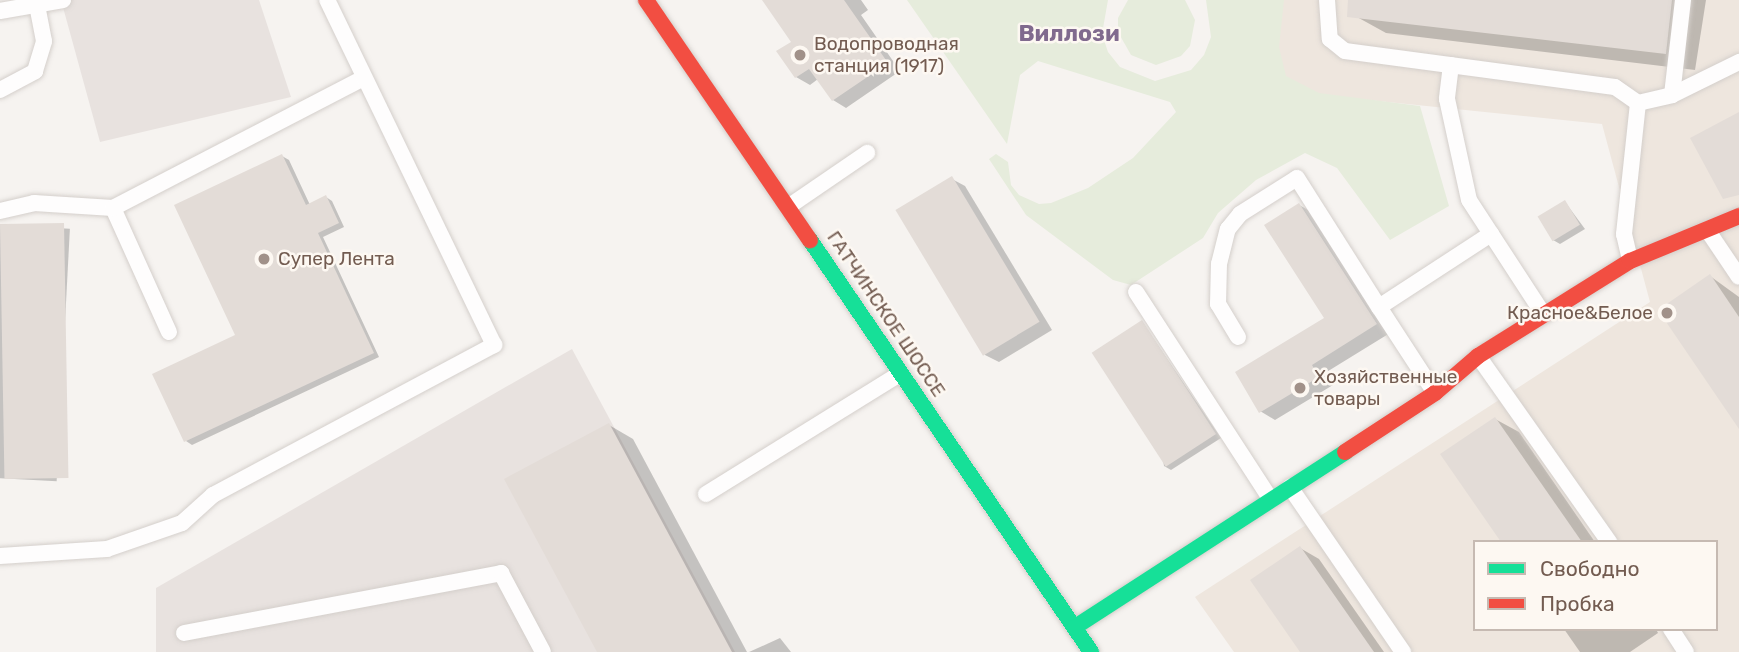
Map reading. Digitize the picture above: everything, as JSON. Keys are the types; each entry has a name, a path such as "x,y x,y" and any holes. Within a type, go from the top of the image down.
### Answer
{"street":[{"name":"ГАТЧИНСКОЕ ШОССЕ","path":"646,0 1091,652"},
{"path":"1075,626 1435,393 1478,356 1630,261 1739,216"}],"lane":[{"path":"0,11 63,0"},
{"path":"0,556 107,550 182,523 213,495 494,345 362,79 327,0"},
{"path":"1327,0 1330,38 1345,51 1615,87 1638,103 1672,95 1739,62"},
{"path":"1672,95 1683,0"},
{"path":"0,90 35,71 44,41 37,5"},
{"path":"1451,65 1447,99 1469,200 1544,316"},
{"path":"0,211 34,203 113,208 362,79"},
{"path":"1630,261 1624,234 1638,103"},
{"path":"788,207 867,153"},
{"path":"1238,337 1218,304 1219,264 1228,229 1240,214 1297,178 1435,393"},
{"path":"113,208 169,332"},
{"path":"1708,231 1739,277"},
{"path":"1379,307 1491,234"},
{"path":"1136,292 1270,500"},
{"path":"1478,356 1608,540"},
{"path":"706,494 901,373"},
{"path":"1290,487 1403,652"},
{"path":"184,633 501,573 543,652"},
{"path":"1672,631 1686,652"}],"shaded area":[{"path":"61,0 259,0 291,97 100,142"},
{"path":"1281,0 1739,0 1739,652 1234,652 1195,597 1650,302 1602,124 1271,90"},
{"path":"572,349 735,652 156,652 156,588"}],"green space":[{"path":"907,0 1108,0 1102,34 1108,52 1120,67 1155,81 1191,70 1204,55 1211,37 1206,0 1284,0 1279,47 1286,76 1319,93 1420,106 1449,206 1390,240 1337,168 1305,153 1256,180 1218,213 1203,238 1131,285 1113,280 1026,215 989,159 996,154 1008,162 1011,185 1019,195 1039,204 1051,203 1088,188 1133,158 1176,112 1170,102 1038,61 1020,75 1007,144"},
{"path":"1128,0 1185,0 1195,20 1190,46 1181,56 1156,65 1131,55 1118,32 1118,18"}],"building":[{"path":"762,0 844,0 888,63 832,101 809,69 795,78 776,51 791,42"},
{"path":"1348,0 1672,0 1666,54 1347,17"},
{"path":"1739,112 1739,195 1723,199 1690,138"},
{"path":"282,154 306,205 326,195 339,223 318,233 374,353 184,442 152,374 235,335 174,205"},
{"path":"952,176 1040,322 983,356 895,210"},
{"path":"1565,200 1580,225 1553,241 1538,216"},
{"path":"1299,203 1377,324 1312,365 1319,377 1259,413 1235,372 1324,318 1264,225"},
{"path":"64,223 68,478 4,479 0,224"},
{"path":"1710,274 1739,317 1739,429 1658,310"},
{"path":"1142,320 1216,434 1166,467 1092,353"},
{"path":"1495,417 1581,540 1500,540 1440,454"},
{"path":"609,423 732,652 597,652 504,479"},
{"path":"1300,546 1374,652 1300,652 1250,580"}],"traffic: fast":[{"path":"810,240 1091,652"},
{"path":"1075,627 1345,452"}],"traffic: jam":[{"path":"646,0 810,240"},
{"path":"1345,452 1435,393 1478,356 1630,261 1739,216"}],"place":[{"name":"Водопроводная станция (1917)","path":"800,55"},
{"name":"Супер Лента","path":"264,259"},
{"name":"Красное&Белое","path":"1667,313"},
{"name":"Хозяйственные товары","path":"1300,388"}],"district":[{"name":"Виллози","path":"1069,33"}]}
